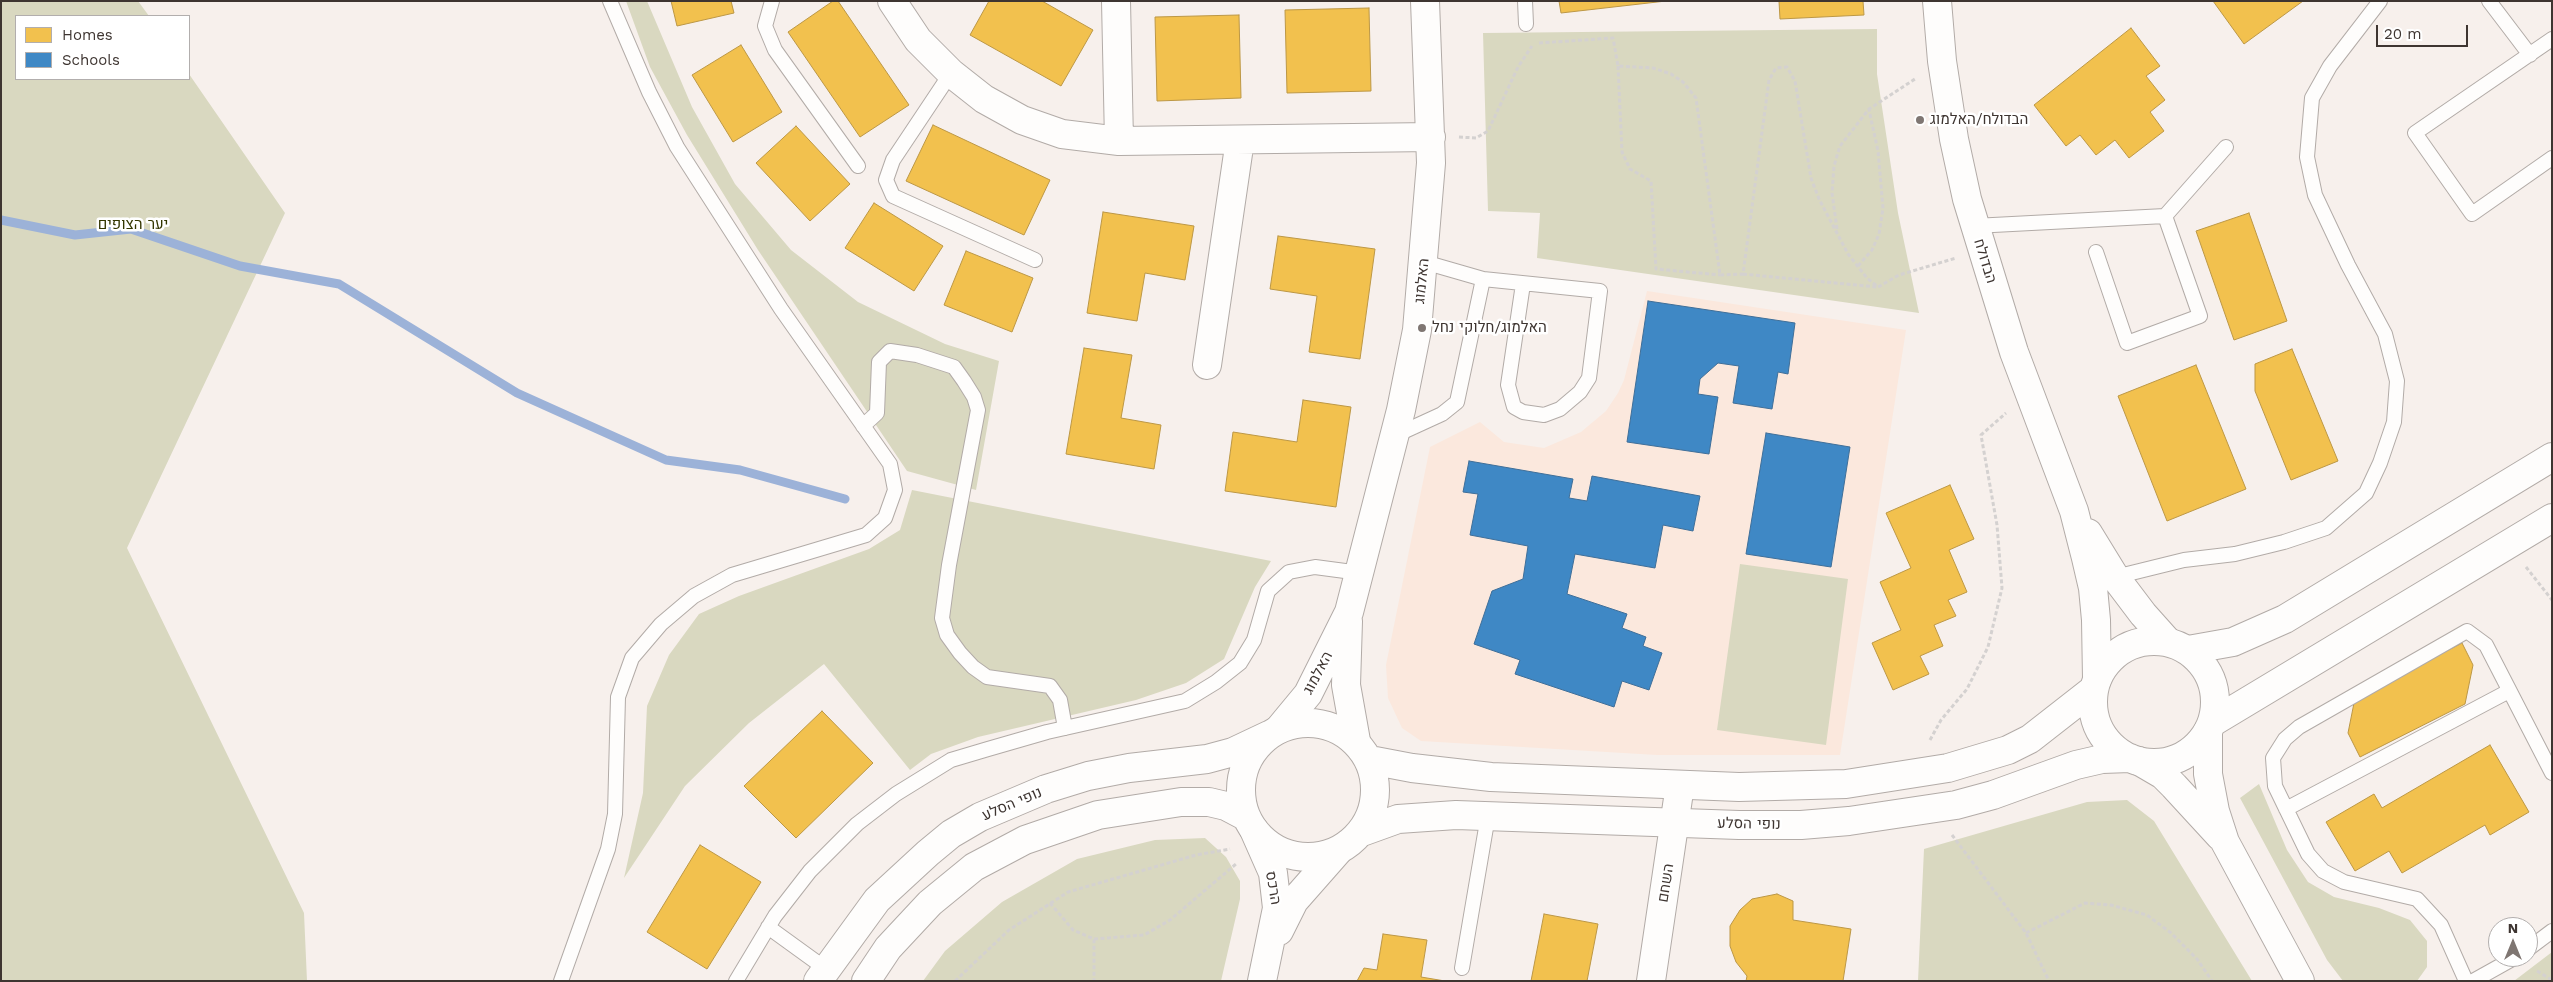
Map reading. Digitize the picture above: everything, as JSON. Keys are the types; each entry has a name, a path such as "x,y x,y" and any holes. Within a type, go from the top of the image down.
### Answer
{"street":[{"path":"1116,1 1119,141"},
{"name":"האלמוג","path":"1274,732 1308,694 1349,612 1394,436 1417,330 1431,162 1425,1"},
{"name":"הבדולח","path":"1937,1 1942,62 1954,139 1978,239 2029,393 2074,511 2104,582 2178,646"},
{"path":"893,2 918,40 951,73 984,99 1022,120 1062,134 1119,141 1431,137"},
{"path":"1207,365 1240,140"},
{"path":"1363,751 1412,768 1491,777 1680,785 1800,787 1880,780 1948,768 1980,760 2030,739 2095,684 2106,664 2118,652 2134,644 2151,641 2178,646 2233,642 2285,619 2552,457"},
{"path":"2134,760 2155,764 2171,761 2186,755 2199,744 2211,727 2552,518"},
{"name":"הבדולח","path":"2095,684 2104,582"},
{"name":"האלמוג","path":"1349,612 1346,684 1363,751"},
{"path":"2178,646 2203,664 2212,682 2216,702 2211,727 2208,774 2225,842 2300,981"},
{"path":"2095,684 2093,710 2100,730 2112,747 2163,775 2225,842"},
{"path":"866,981 888,948 930,903 974,867 1024,840 1098,814 1180,802 1209,802 1226,806 1253,830 1275,848 1301,857 1320,857 1338,851 1351,843 1362,832 1372,815 1376,797 1376,778 1363,751 1339,729 1320,723 1299,723 1274,732 1255,748 1246,763 1241,780 1241,798 1253,830"},
{"name":"נופי הסלע","path":"822,975 857,924 896,880 951,834 980,817 1046,789 1088,776 1128,768 1206,759 1232,752 1274,732"},
{"name":"נופי הסלע","path":"1362,832 1398,819 1488,816 1801,825 1902,815 1956,805 1993,795 2076,764 2102,759 2134,760"},
{"name":"השחם","path":"1651,981 1680,785"},
{"name":"הרכס","path":"1253,830 1273,873 1278,908 1262,981"},
{"name":"הרכס","path":"1270,948 1294,901 1310,880 1338,851"}],"lane":[{"path":"561,981 608,849 615,814 618,697 632,658 661,624 694,596 732,575 866,535 885,518 895,490 890,464 770,292 677,146 649,92 610,1"},
{"path":"772,1 766,26 775,50 858,166"},
{"path":"1524,1 1526,24"},
{"path":"2104,582 2184,560 2235,554 2284,542 2326,528 2366,493 2380,463 2394,422 2396,381 2385,334 2348,265 2315,195 2307,157 2312,98 2330,66 2380,1"},
{"path":"2489,1 2530,55"},
{"path":"2552,39 2416,133 2472,214 2552,158"},
{"path":"951,73 893,160 886,180 893,196 1035,260"},
{"path":"1978,239 2165,216 2226,146"},
{"path":"2096,252 2127,343 2200,316 2165,216"},
{"path":"1424,262 1483,279 1600,292 1588,378 1580,392 1560,409 1544,415 1523,412 1514,406 1508,385 1523,284"},
{"path":"1394,436 1442,414 1457,402 1483,279"},
{"path":"863,426 876,413 879,362 890,351 917,355 954,367 964,381 974,397 978,410 949,565 942,618 948,635 960,653 973,667 987,677 1050,686 1060,700 1065,728"},
{"path":"736,981 768,927 810,871 857,824 896,794 951,760 1065,728 1185,701 1216,682 1240,663 1254,640 1268,591 1289,572 1315,567 1360,573"},
{"path":"2466,981 2441,925 2417,899 2344,882 2322,871 2308,854 2275,786 2273,758 2285,739 2299,727 2467,631 2486,645 2552,773"},
{"path":"2286,809 2509,691"},
{"path":"1462,968 1488,816"},
{"path":"768,927 822,975"},
{"path":"2538,942 2552,931"},
{"path":"2473,981 2498,967"}],"path":[{"path":"1431,137 1476,138 1488,130 1518,67 1534,43 1613,38 1618,66 1622,152 1630,169 1651,181 1656,269 1720,275 1743,274 1878,287 1899,275 1924,266 1978,239"},
{"path":"1837,232 1832,193 1834,166 1840,146 1869,109 1942,62"},
{"path":"1618,66 1653,68 1671,74 1683,82 1696,98 1720,275"},
{"path":"1743,274 1769,80 1776,68 1787,67 1795,81 1811,178 1848,254 1878,287"},
{"path":"1858,266 1872,250 1879,234 1883,208 1878,151 1869,109"},
{"path":"1926,745 1940,720 1966,689 1988,647 2002,588 1997,525 1981,435 2029,393"},
{"path":"2507,545 2552,600"},
{"path":"1050,903 1073,930 1094,939 1144,935 1170,920 1253,830"},
{"path":"956,981 1009,930 1068,892 1196,855 1253,830"},
{"path":"1950,833 2026,933 2049,981"},
{"path":"2026,933 2086,903 2120,908 2147,915 2170,933 2196,960 2212,981"},
{"path":"1094,939 1094,981"}],"shaded area":[{"path":"1647,291 1906,330 1840,755 1657,755 1421,741 1402,728 1388,698 1386,665 1430,447 1480,422 1504,442 1544,448 1581,432 1606,411 1618,393 1624,380"}],"green space":[{"name":"יער הצופים","path":"1,1 138,1 148,15 15,15 15,80 190,80 190,75 285,213 127,548 304,913 307,981 1,981"},
{"path":"626,1 647,1 692,107 735,184 791,250 858,302 945,344 999,361 976,490 907,471 758,250 687,135 650,67"},
{"path":"1877,29 1877,74 1898,213 1919,313 1537,258 1540,213 1488,211 1483,33"},
{"path":"912,490 1271,561 1255,587 1224,659 1186,683 1136,700 978,737 931,754 910,770 824,664 749,723 685,786 624,878 643,793 647,706 669,655 699,614 739,596 869,549 900,530"},
{"path":"1740,564 1848,579 1826,745 1717,730"},
{"path":"2259,784 2287,850 2308,882 2334,897 2379,908 2410,920 2427,941 2427,967 2417,981 2343,981 2327,960 2240,798"},
{"path":"2127,800 2154,821 2252,981 1918,981 1924,849 2087,802"},
{"path":"1205,838 1226,857 1240,881 1240,899 1221,981 923,981 945,951 1002,902 1077,859 1155,840"},
{"path":"2552,952 2552,981 2514,981 2532,967 2538,967 2538,963"}],"building: Homes":[{"path":"671,1 731,1 734,13 677,26"},
{"path":"833,1 838,1 909,105 860,137 788,32"},
{"path":"989,1 1042,1 1093,30 1061,86 970,35"},
{"path":"1559,1 1666,1 1561,13"},
{"path":"1779,1 1863,1 1864,15 1780,19"},
{"path":"2213,1 2303,1 2244,44"},
{"path":"1369,8 1371,91 1287,93 1285,10"},
{"path":"1239,15 1241,98 1157,101 1155,17"},
{"path":"2131,28 2160,66 2146,76 2165,100 2150,112 2164,131 2129,158 2115,140 2096,155 2080,135 2066,146 2034,105"},
{"path":"741,45 782,112 733,142 692,75"},
{"path":"933,125 1050,180 1024,235 906,181"},
{"path":"796,126 850,184 810,221 756,163"},
{"path":"874,203 943,246 914,291 845,248"},
{"path":"1103,212 1194,226 1185,280 1145,273 1137,321 1087,313"},
{"path":"2249,213 2287,321 2234,340 2196,231"},
{"path":"1278,236 1375,249 1360,359 1309,352 1317,296 1270,289"},
{"path":"966,251 1033,278 1012,332 944,305"},
{"path":"1084,348 1132,355 1121,418 1161,425 1154,469 1066,454"},
{"path":"2292,349 2338,461 2291,480 2255,391 2255,364"},
{"path":"2196,365 2246,489 2167,521 2118,396"},
{"path":"1303,400 1351,407 1336,507 1225,491 1233,432 1297,442"},
{"path":"1950,485 1974,539 1949,550 1967,592 1948,600 1956,616 1934,625 1943,646 1920,656 1929,674 1893,690 1872,643 1901,630 1880,582 1911,568 1886,513"},
{"path":"2462,643 2473,665 2465,704 2360,757 2348,733 2355,698"},
{"path":"822,711 873,763 796,838 744,786"},
{"path":"2490,745 2529,812 2490,835 2485,825 2402,873 2389,851 2355,871 2326,822 2374,794 2382,808"},
{"path":"700,845 761,882 707,969 647,932"},
{"path":"1777,894 1793,901 1793,920 1851,929 1843,981 1746,981 1747,976 1736,962 1730,946 1730,926 1740,910 1752,899"},
{"path":"1544,914 1598,924 1587,981 1531,981"},
{"path":"1383,934 1427,940 1421,977 1445,981 1357,981 1364,968 1377,970"}],"building: Schools":[{"path":"1648,301 1795,323 1788,374 1778,372 1772,409 1733,403 1739,366 1718,363 1700,379 1698,394 1718,397 1709,454 1627,442"},
{"path":"1766,433 1850,447 1831,567 1746,554"},
{"path":"1469,461 1573,479 1569,498 1587,501 1592,476 1700,496 1693,531 1663,525 1655,568 1575,554 1567,594 1627,614 1622,628 1646,637 1643,646 1662,653 1649,690 1622,681 1614,707 1515,674 1520,660 1474,644 1492,591 1523,579 1528,546 1470,535 1478,494 1463,492"}],"waterway":[{"path":"1,220 75,235 131,229 240,266 339,284 517,393 666,460 740,470 845,499"}],"place":[{"name":"הבדולח/האלמוג","path":"1920,120"},
{"name":"האלמוג/חלוקי נחל","path":"1422,328"}]}
